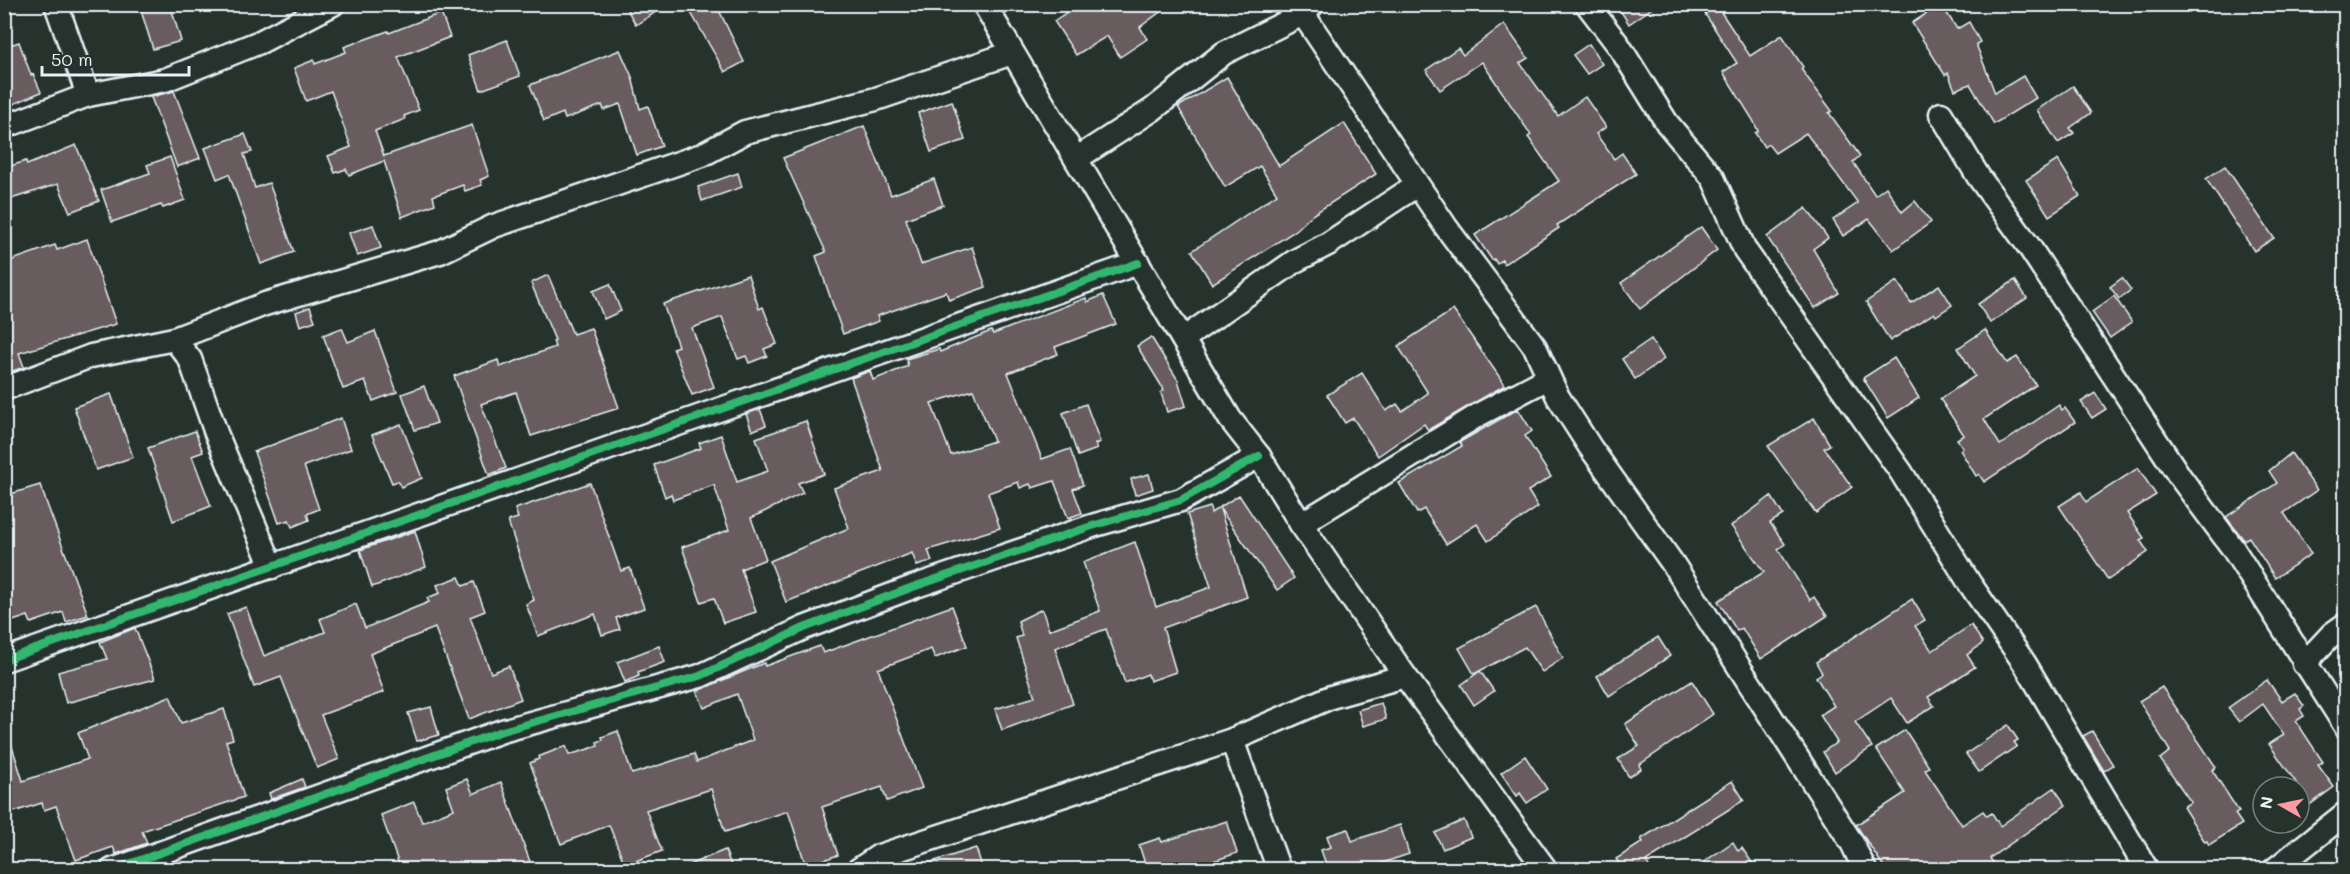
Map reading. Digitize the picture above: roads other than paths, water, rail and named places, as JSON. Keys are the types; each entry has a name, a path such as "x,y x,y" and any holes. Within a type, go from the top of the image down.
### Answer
{"street":[{"path":"56,4 88,95"},
{"path":"984,4 1230,419 1259,456 1301,524 1405,676 1546,870"},
{"path":"1587,4 1619,46 1667,123 1713,178 1745,250 1901,472 1970,584 2025,664 2147,870"},
{"path":"4,127 88,95 165,80 260,42 323,6"},
{"path":"1076,159 1152,110 1224,53 1308,9 1418,185 1534,347 1548,378 1590,447 1673,564 1852,843 1865,870"},
{"path":"4,389 91,356 174,339 266,304 440,252 494,226 702,155 745,132 876,99 1012,53"},
{"path":"1941,114 1978,176 2030,248 2180,477 2232,547 2346,727"},
{"path":"1183,339 1295,261 1328,244 1418,185"},
{"path":"4,660 1138,263"},
{"path":"189,359 198,330"},
{"path":"174,339 189,359 216,433 272,567"},
{"path":"1301,524 1480,414 1548,378"},
{"path":"112,870 502,731 700,676 804,628 913,587 1092,526 1181,501 1259,456"},
{"path":"2304,664 2346,624"},
{"path":"858,870 879,856 1232,740 1331,697 1405,676"},
{"path":"1232,740 1279,870"},
{"path":"2274,870 2346,813"}]}
